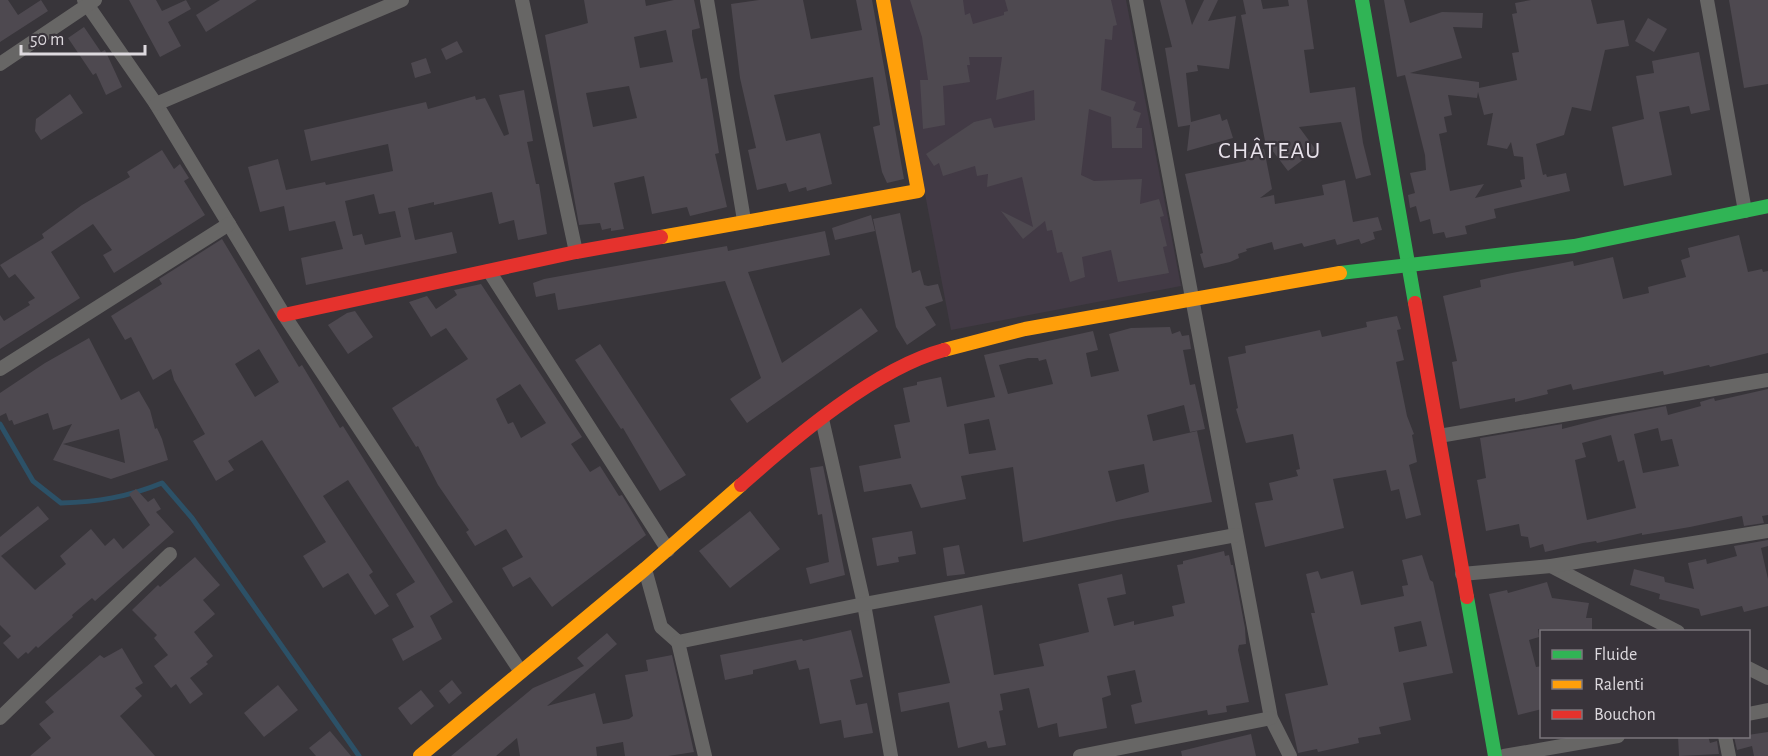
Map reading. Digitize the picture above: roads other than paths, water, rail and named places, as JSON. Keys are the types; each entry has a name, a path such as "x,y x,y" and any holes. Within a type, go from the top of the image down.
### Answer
{"street":[{"path":"156,104 402,0"},
{"path":"522,0 576,252"},
{"path":"707,0 744,220"},
{"path":"285,315 576,252 744,220 918,191 883,0"},
{"path":"1136,0 1271,718 1290,756"},
{"path":"1362,0 1495,756"},
{"path":"1707,0 1745,211"},
{"path":"0,64 89,2 156,104 285,315 521,672"},
{"path":"420,756 668,550 768,461 822,419 899,366 934,352 1025,329 1308,278 1409,264 1574,246 1768,206"},
{"path":"0,369 228,224"},
{"path":"489,271 668,550"},
{"path":"1439,436 1768,380"},
{"path":"822,419 864,604 891,756"},
{"path":"1462,574 1551,566 1768,531"},
{"path":"678,642 864,604 1236,535"},
{"path":"0,718 170,554"},
{"path":"1551,566 1674,630"},
{"path":"645,569 662,627 678,642 705,756"},
{"path":"1750,669 1768,678"},
{"path":"1750,714 1768,710"},
{"path":"1080,756 1271,718"},
{"path":"1504,756 1607,738"},
{"path":"1725,738 1729,756"}],"waterway":[{"path":"0,424 33,481 61,503 112,498 162,483 192,518 359,756"}],"district":[{"name":"CHÂTEAU","path":"1270,150"}]}
